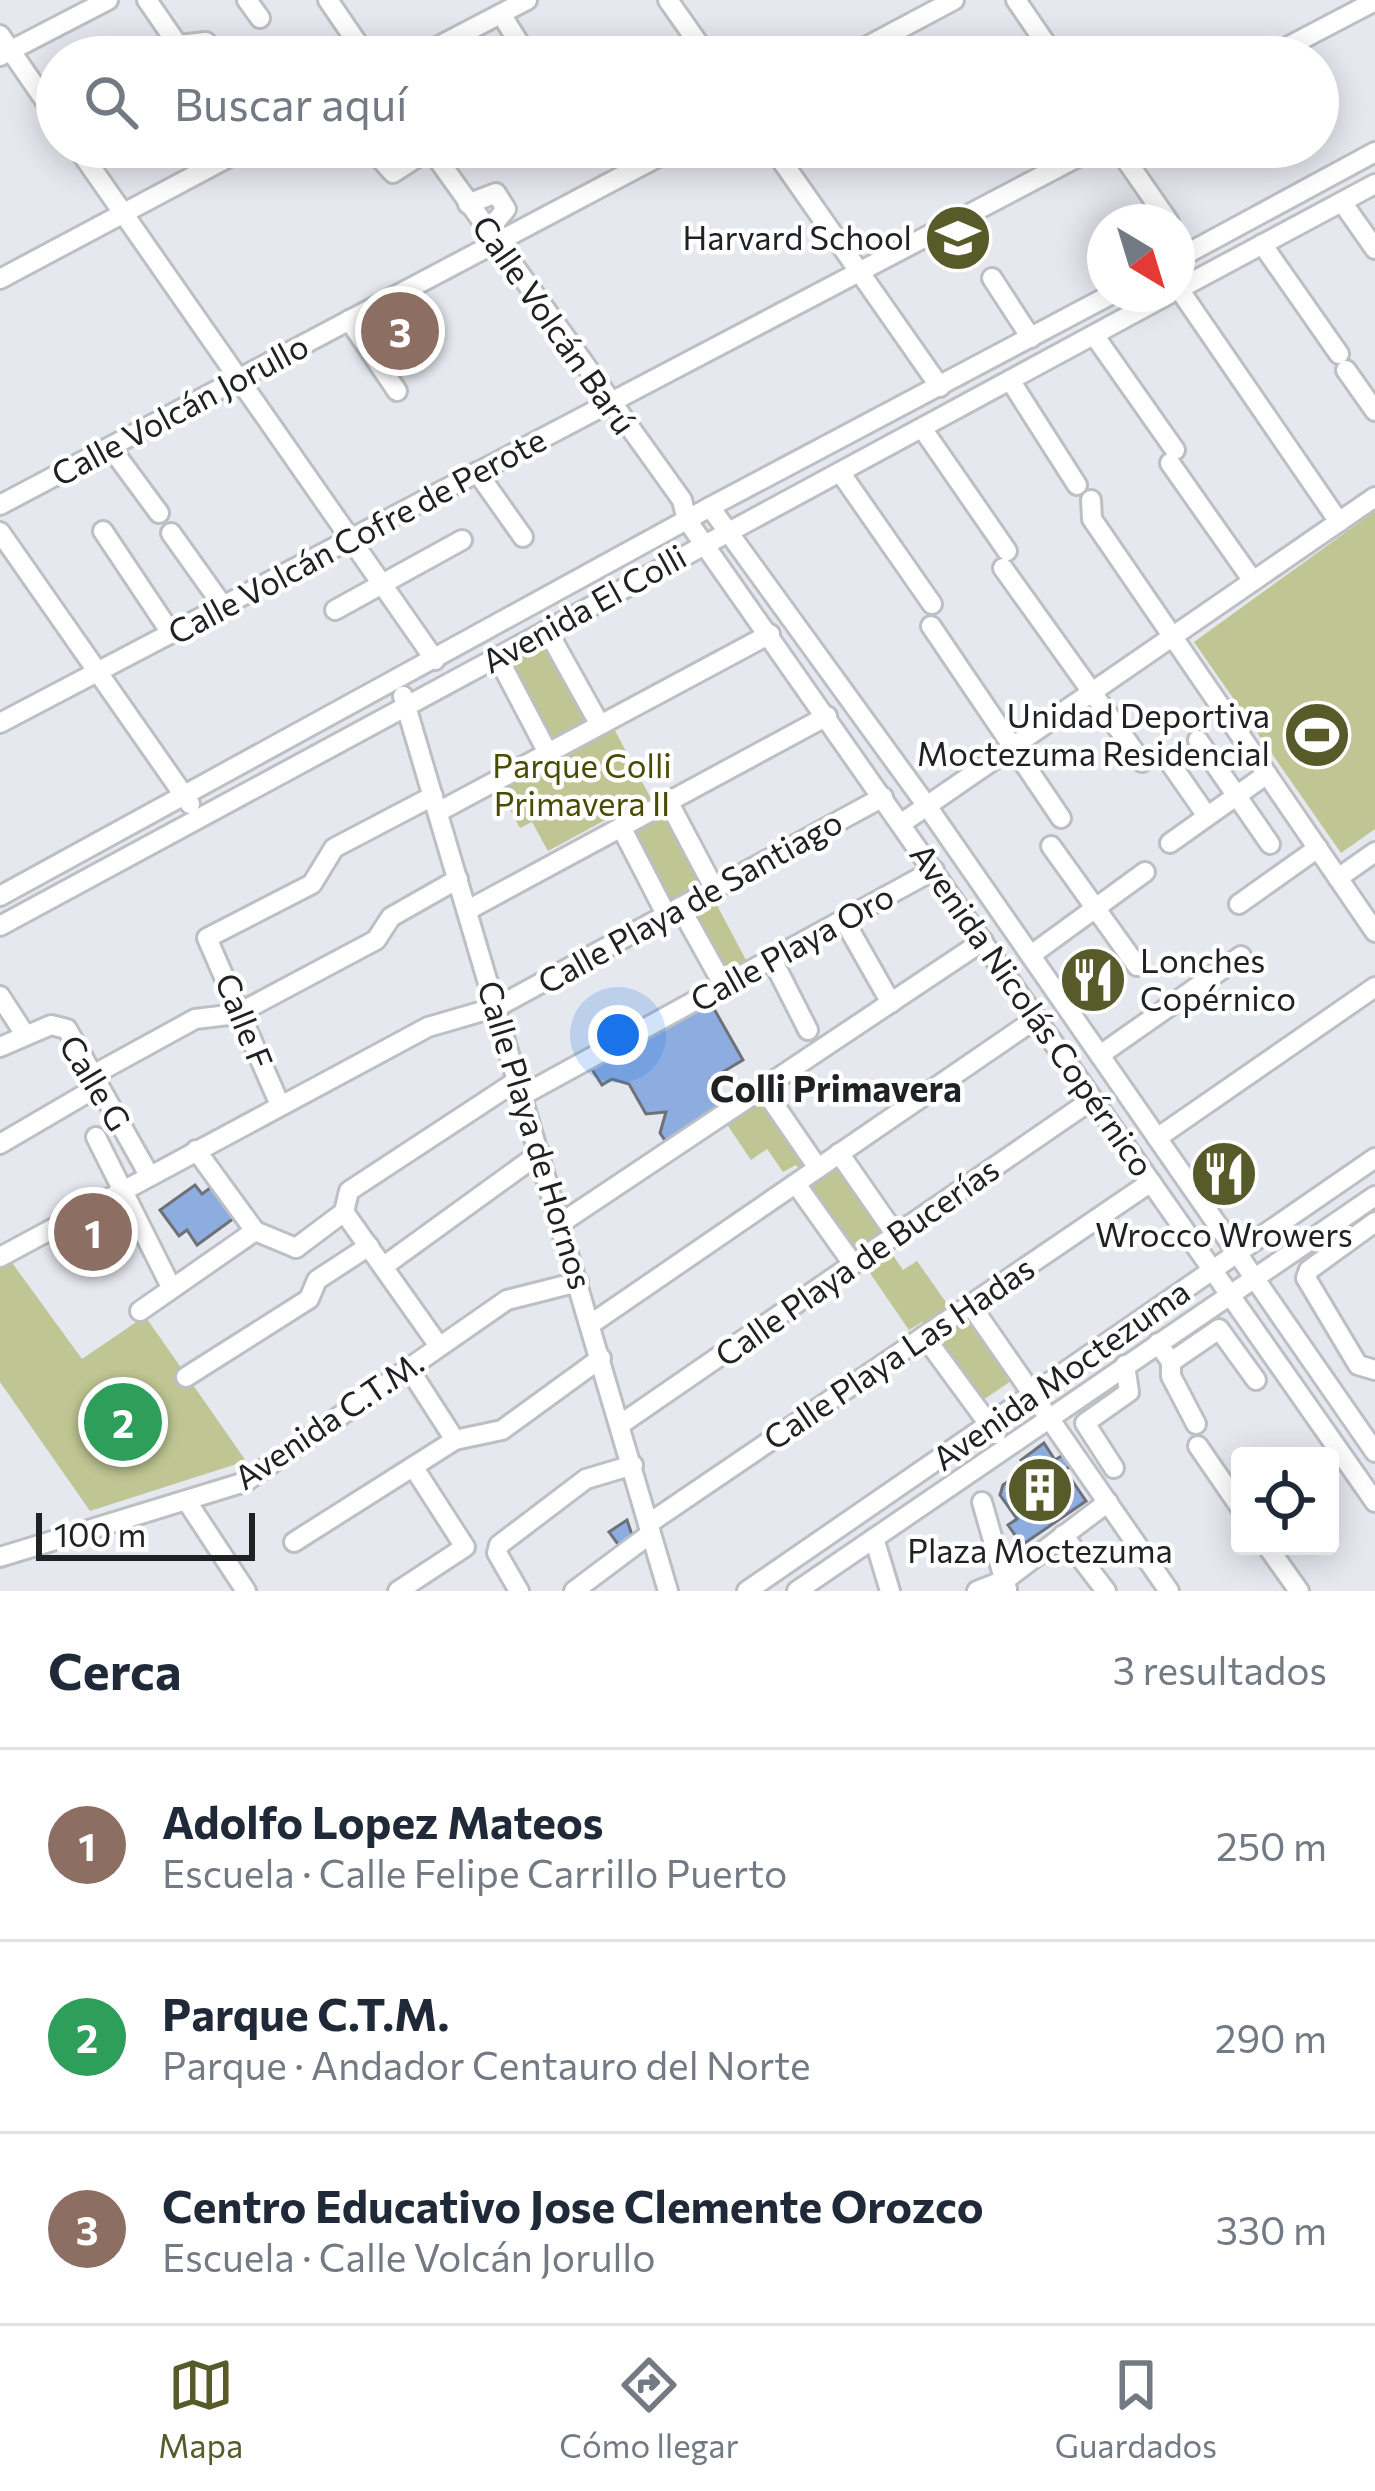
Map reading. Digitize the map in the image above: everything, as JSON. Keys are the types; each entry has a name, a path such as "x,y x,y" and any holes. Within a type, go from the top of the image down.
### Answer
{"street":[{"path":"36,90 3,47 108,0"},
{"path":"147,0 172,36"},
{"path":"247,0 260,18"},
{"path":"353,0 332,5 353,36"},
{"path":"471,36 526,0"},
{"path":"668,0 693,36"},
{"path":"886,36 954,0"},
{"path":"1016,0 1041,36"},
{"path":"1310,36 1370,6"},
{"path":"501,14 515,36"},
{"path":"1195,250 1375,152"},
{"path":"92,168 435,660"},
{"path":"0,279 209,168"},
{"name":"Calle Volcán Barú","path":"444,168 684,510"},
{"name":"Calle Volcán Jorullo","path":"0,505 349,320 491,238 634,168"},
{"path":"787,168 940,387"},
{"name":"Calle Volcán Cofre de Perote","path":"0,723 1056,168"},
{"path":"1132,168 1157,204"},
{"name":"Avenida El Colli","path":"1195,280 1375,184"},
{"path":"468,204 496,193 506,209 491,238"},
{"path":"1342,202 1375,249"},
{"path":"1262,244 1375,411"},
{"path":"992,278 1031,338"},
{"name":"Avenida El Colli","path":"0,896 435,660 684,510 710,507 1087,308"},
{"name":"Avenida El Colli","path":"0,926 1136,312"},
{"path":"1190,312 1339,522"},
{"path":"349,320 397,391"},
{"path":"1094,335 1253,581"},
{"path":"1010,380 1084,492 1092,519 1375,932"},
{"path":"922,428 1142,763"},
{"path":"110,448 159,513"},
{"path":"477,472 523,537"},
{"path":"840,472 932,604"},
{"path":"902,823 1375,497"},
{"name":"Avenida Nicolás Copérnico","path":"710,507 732,530 927,806 1375,1453"},
{"name":"Avenida Nicolás Copérnico","path":"684,510 1375,1502"},
{"path":"103,531 171,633"},
{"path":"0,532 198,819"},
{"path":"171,532 223,606"},
{"path":"335,610 462,540"},
{"path":"931,626 1061,818"},
{"path":"547,630 600,725"},
{"path":"436,804 548,753 770,634"},
{"path":"497,656 548,753"},
{"name":"Calle Playa de Hornos","path":"398,680 668,1591"},
{"path":"468,910 826,716"},
{"path":"1198,740 1270,844"},
{"path":"1168,760 1207,816"},
{"path":"1170,843 1267,773"},
{"name":"Calle Playa de Santiago","path":"0,1257 428,1027 497,1007 883,796"},
{"path":"668,801 714,889"},
{"name":"Calle F","path":"280,1105 208,938 312,884 334,848 436,804"},
{"path":"621,827 724,986"},
{"path":"1051,846 1136,966"},
{"path":"1239,904 1318,848"},
{"path":"1338,878 1375,852"},
{"name":"Calle Playa Oro","path":"296,1248 344,1212 349,1191 521,1088 724,986 934,870"},
{"path":"1030,955 1145,872"},
{"path":"0,1144 195,1019 237,1014 376,940 391,917 458,880"},
{"path":"844,920 890,1003"},
{"path":"561,1222 983,941"},
{"path":"1100,1055 1241,956"},
{"path":"772,959 808,1030"},
{"path":"1157,1138 1375,988"},
{"path":"0,996 24,1033 0,1047"},
{"path":"591,1324 1037,1018"},
{"name":"Calle G","path":"24,1033 62,1025 149,1175"},
{"path":"763,1088 818,1168"},
{"name":"Calle Playa de Bucerías","path":"621,1424 1093,1099"},
{"path":"96,1137 169,1281"},
{"path":"196,1150 255,1231 296,1248 317,1280"},
{"path":"384,1266 540,1153"},
{"path":"839,1154 896,1235"},
{"name":"Avenida Moctezuma","path":"747,1591 1375,1158"},
{"name":"Calle Playa Las Hadas","path":"574,1591 649,1529 1151,1181"},
{"path":"796,1184 853,1264"},
{"name":"Avenida Moctezuma","path":"797,1591 1375,1196"},
{"path":"344,1212 440,1346"},
{"path":"1375,1222 1306,1275 1358,1365 1375,1370"},
{"path":"140,1311 255,1231"},
{"path":"186,1376 309,1299 317,1280 370,1246"},
{"name":"Avenida C.T.M.","path":"0,1557 245,1482 507,1300 578,1282"},
{"path":"970,1304 1169,1591"},
{"path":"1171,1363 1219,1329 1256,1380"},
{"path":"924,1336 1006,1447"},
{"path":"1158,1343 1196,1424"},
{"path":"294,1542 455,1440 502,1430 601,1358"},
{"path":"1114,1468 1085,1423 1129,1392 1125,1365"},
{"path":"408,1367 455,1440"},
{"path":"1198,1446 1231,1494"},
{"path":"519,1591 496,1549 586,1478 633,1465"},
{"path":"398,1591 465,1547 414,1468"},
{"path":"982,1502 1006,1586"},
{"path":"977,1591 1006,1586 1108,1502"},
{"path":"188,1503 245,1591"},
{"path":"1063,1535 1106,1591"},
{"path":"874,1538 890,1591"},
{"path":"1273,1555 1299,1591"}],"green space":[{"name":"Unidad Deportiva Moctezuma Residencial","path":"1375,511 1375,829 1341,853 1194,642"},
{"name":"Parque Colli Primavera II","path":"546,640 611,723 658,812 666,809 746,960 709,980 618,813 548,851 532,822 520,828 496,784 558,750 509,660"},
{"path":"773,1086 828,1169 841,1161 898,1244 890,1251 903,1270 917,1261 957,1318 968,1312 1014,1379 980,1402 922,1322 909,1330 796,1165 783,1172 767,1149 751,1160 724,1120"},
{"path":"10,1260 82,1359 145,1316 246,1461 90,1511 0,1382 0,1266"}],"building":[{"path":"709,1000 743,1060 711,1079 727,1106 668,1145 660,1133 666,1112 646,1114 629,1084 612,1079 602,1085 591,1068"},
{"path":"195,1185 202,1194 214,1185 237,1216 197,1245 187,1230 179,1236 160,1210"},
{"name":"Plaza Moctezuma","path":"1044,1443 1055,1460 1066,1453 1073,1464 1065,1470 1086,1501 1022,1545 1008,1525 1017,1519 1000,1495 1003,1485 1027,1469 1021,1460"},
{"path":"627,1520 633,1538 620,1547 609,1532"}],"place":[{"name":"Harvard School","path":"958,238"},
{"name":"Centro Educativo Jose Clemente Orozco","path":"400,331"},
{"name":"Unidad Deportiva Moctezuma Residencial","path":"1317,735"},
{"name":"Lonches Copérnico","path":"1093,980"},
{"name":"Wrocco Wrowers","path":"1224,1174"},
{"name":"Adolfo Lopez Mateos","path":"93,1232"},
{"name":"Parque C.T.M.","path":"123,1422"},
{"name":"Plaza Moctezuma","path":"1040,1490"}],"district":[{"name":"Colli Primavera","path":"836,1089"}]}
